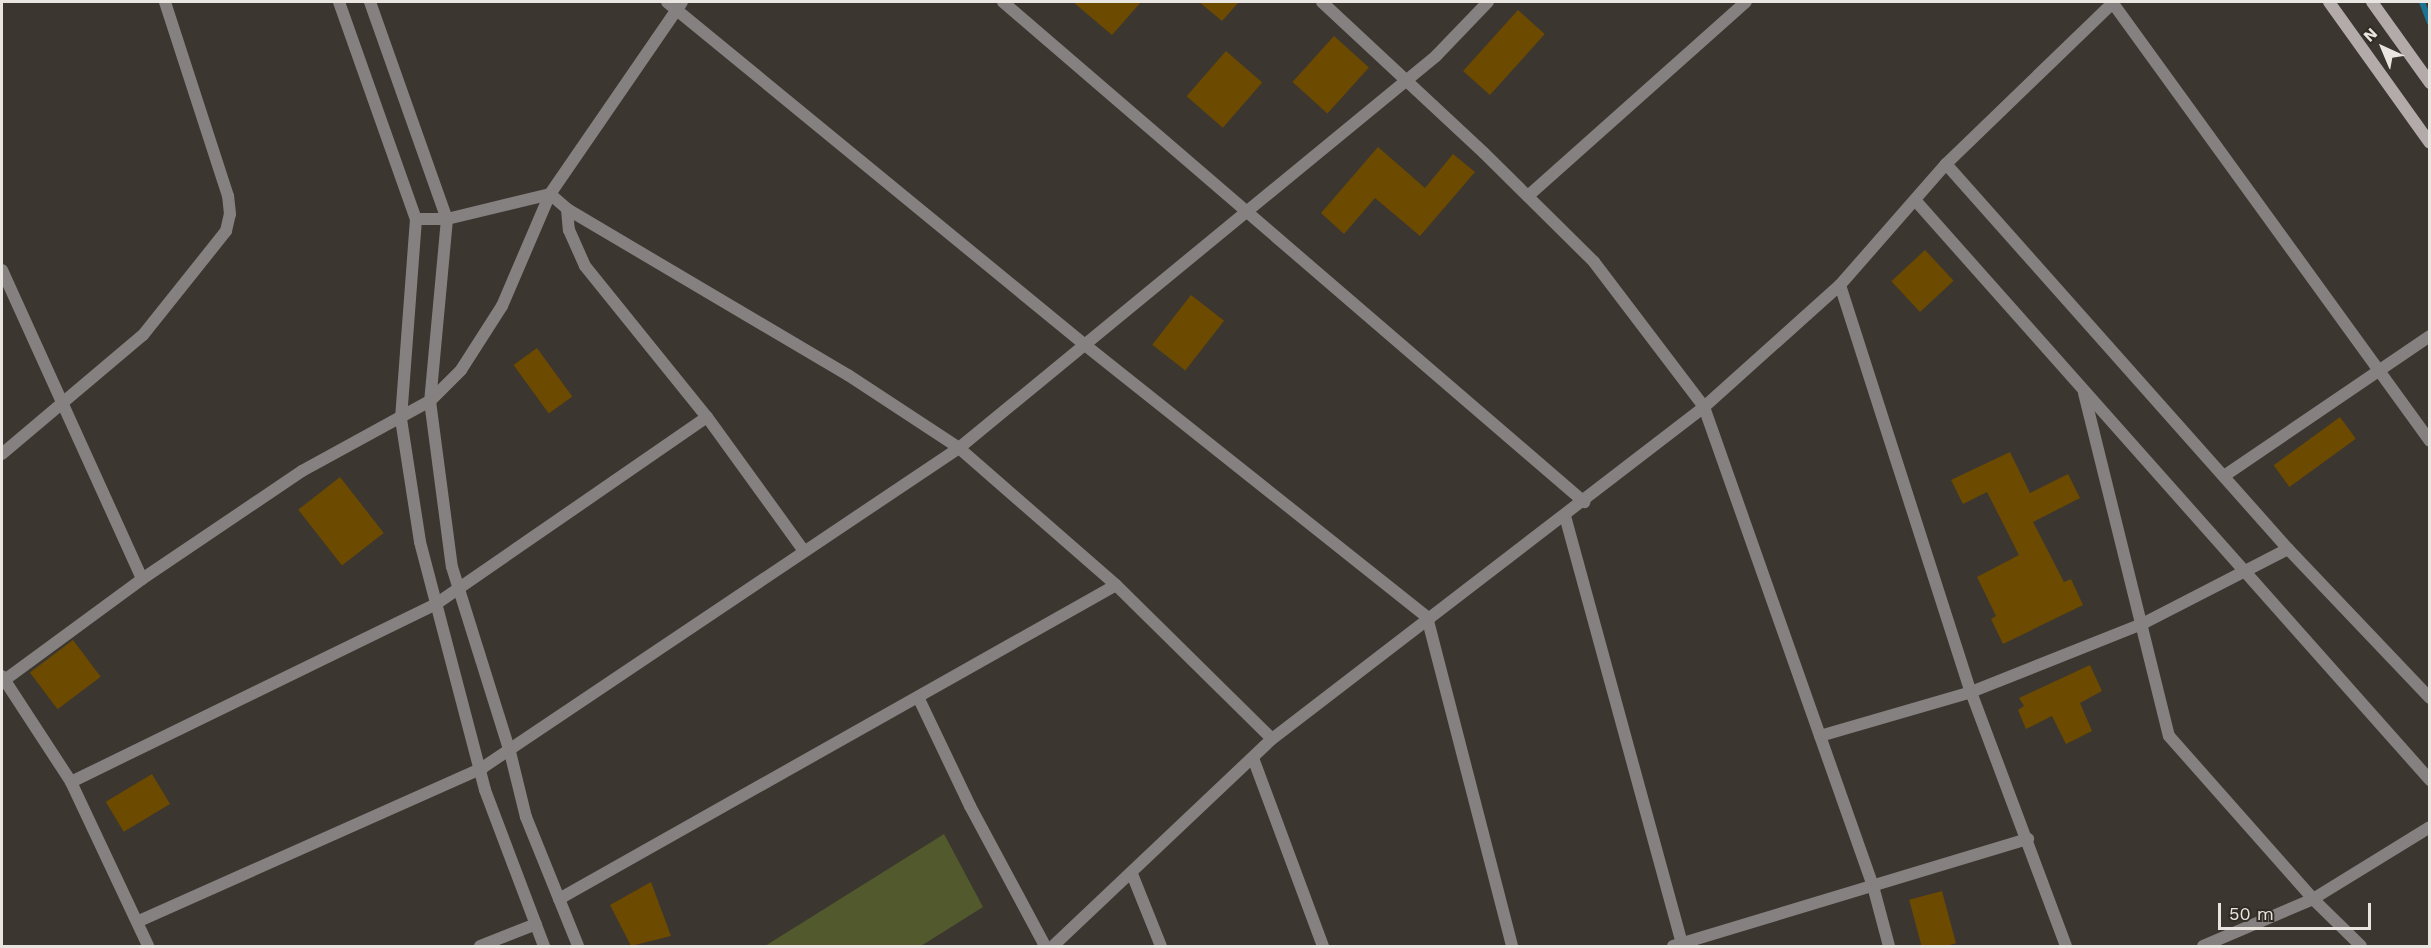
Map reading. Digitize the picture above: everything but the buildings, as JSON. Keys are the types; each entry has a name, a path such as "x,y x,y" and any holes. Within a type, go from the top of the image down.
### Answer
{"main road":[{"path":"2329,2 2430,142"},
{"path":"2372,2 2430,83"}],"street":[{"path":"2,454 143,335 229,222 228,196 165,2"},
{"path":"339,2 416,219 401,419 420,542 482,768 485,790 544,946"},
{"path":"370,2 447,219 430,401 458,588 510,752 526,817 578,946"},
{"path":"1003,2 1245,213 1584,502"},
{"path":"1322,2 1407,80 1594,262 1704,407 1873,886 1889,946"},
{"path":"139,921 482,768 510,752 959,448 1407,80 1488,2"},
{"path":"1527,196 1746,2"},
{"path":"1053,946 1132,874 1272,739 1427,617 1584,502 1704,407 1840,285 1946,164 2113,2 2430,441"},
{"path":"148,946 139,921 71,782 2,679 142,579 302,471 401,419 430,401 461,370 502,306 550,194 675,5 1085,345 1427,617 1512,946"},
{"path":"1946,164 2288,549 2430,698"},
{"path":"416,219 447,219 550,194"},
{"path":"550,194 567,209 848,375 959,448 1116,585 1272,739"},
{"path":"1915,200 2247,570 2430,780"},
{"path":"567,209 569,230 585,266 707,417 804,551"},
{"path":"2,270 142,579"},
{"path":"1840,285 1971,692 2028,839 2066,946"},
{"path":"2224,476 2430,336"},
{"path":"2083,389 2144,624 2169,736 2313,899 2361,946"},
{"path":"71,782 436,604 707,417"},
{"path":"1565,516 1680,946 2028,839"},
{"path":"1820,736 1971,692 2144,624 2288,549"},
{"path":"559,899 919,699 1116,585"},
{"path":"919,699 970,806 1045,946"},
{"path":"1252,758 1323,946"},
{"path":"2204,946 2313,899 2430,827"},
{"path":"1132,874 1161,946"},
{"path":"480,946 536,924"}],"green space":[{"path":"944,834 983,907 921,946 765,946"}],"waterway":[{"path":"2422,2 2430,23"}]}
